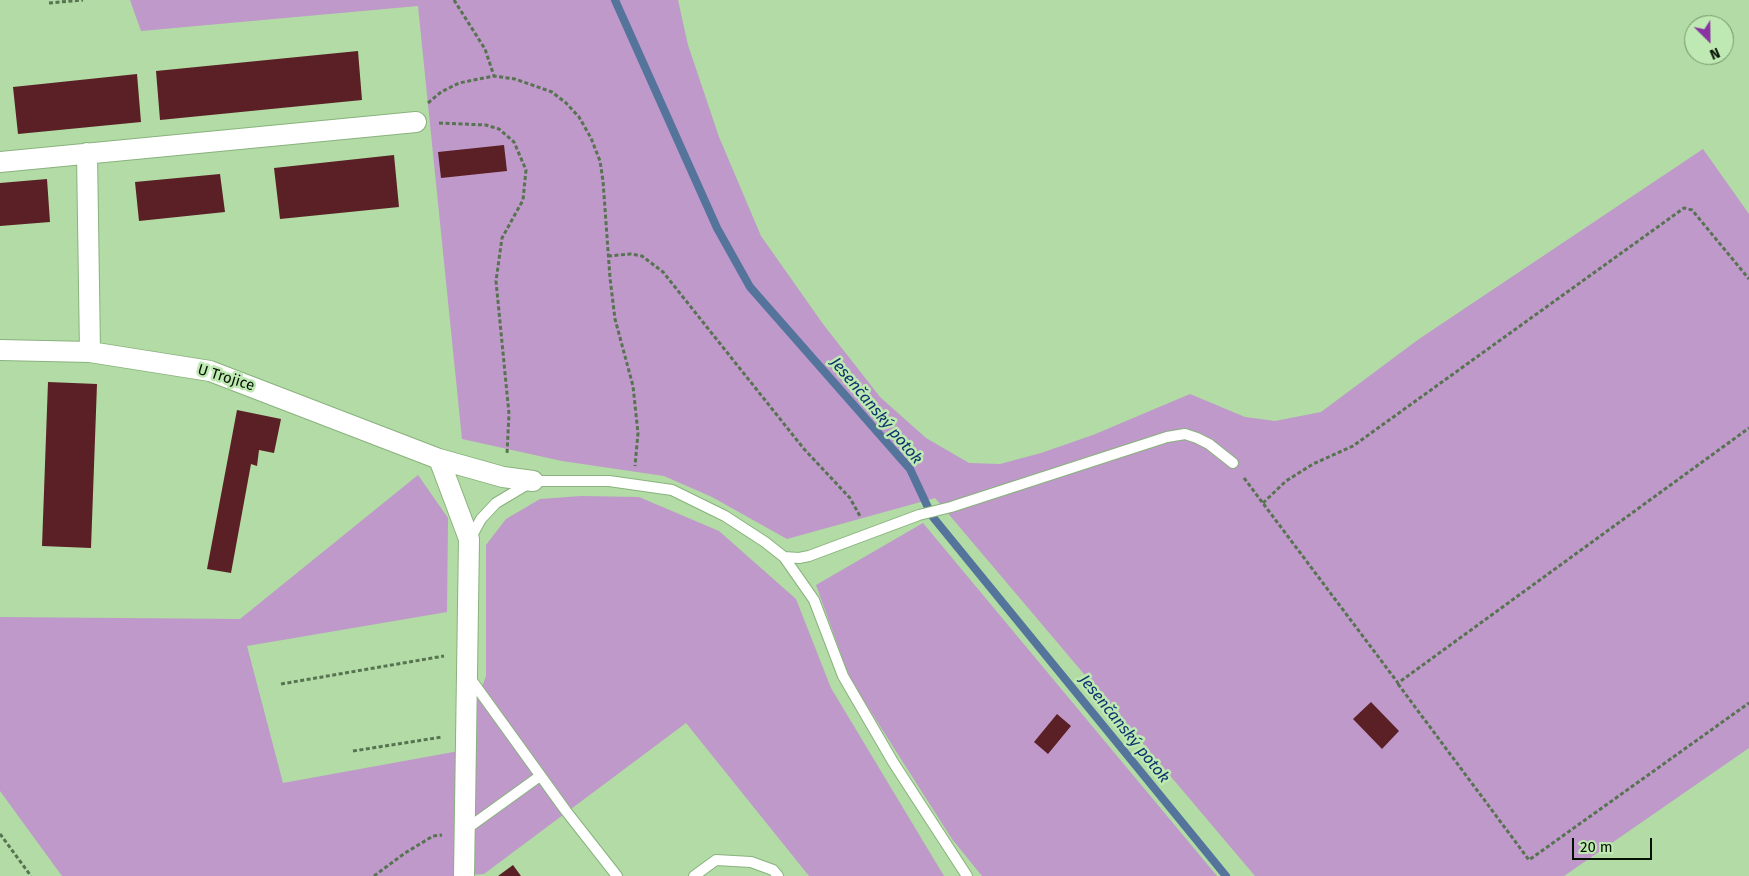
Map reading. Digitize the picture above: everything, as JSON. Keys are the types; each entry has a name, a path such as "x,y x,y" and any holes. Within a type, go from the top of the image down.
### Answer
{"street":[{"path":"0,162 416,122"},
{"path":"87,153 90,352"},
{"name":"U Trojice","path":"0,350 90,352 210,371 439,459 503,477 532,481"},
{"path":"439,459 469,539 464,876"}],"lane":[{"path":"784,558 809,556 919,515 948,508 1145,443 1185,434 1209,444 1233,463"},
{"path":"469,539 481,519 496,503 532,481 632,482 672,490 725,516 765,542 784,558 814,600 848,684 893,762 967,876"},
{"path":"466,673 540,776 617,876"},
{"path":"464,830 540,776"},
{"path":"694,876 716,860 751,862 773,870 778,876"}],"path":[{"path":"49,3 83,0"},
{"path":"454,0 485,49 494,76"},
{"path":"416,122 429,102 440,92 459,84 494,76 533,83 552,92 578,117 591,138 600,161 603,181 608,256 615,319 633,386 637,410 638,433 632,482"},
{"path":"416,122 486,125 498,129 514,142 526,170 524,200 502,238 496,281 509,414 509,439 503,477"},
{"path":"1263,503 1286,481 1313,464 1353,446 1684,208 1692,210 1749,280"},
{"path":"608,256 630,254 642,256 662,272 804,449 850,498 861,516 864,535"},
{"path":"1398,683 1749,428"},
{"path":"1233,463 1529,860 1749,703"},
{"path":"281,684 466,652"},
{"path":"353,751 465,734"},
{"path":"374,876 433,836 464,830"},
{"path":"0,834 31,876"}],"shaded area":[{"path":"130,0 678,0 688,45 719,137 761,236 823,324 880,397 926,438 969,463 1000,464 1041,453 1093,435 1190,394 1245,417 1275,421 1321,412 1419,339 1703,149 1749,214 1749,748 1564,876 1255,876 935,498 787,539 712,497 664,476 562,461 462,439 418,6 141,31"},
{"path":"418,475 448,518 447,612 247,646 283,783 459,751 486,676 486,545 506,519 540,499 581,496 639,497 719,531 796,599 831,688 944,876 809,876 686,723 484,874 454,876 62,876 0,791 0,617 240,619"},
{"path":"923,523 1217,876 982,876 952,839 850,679 816,585"}],"building":[{"path":"358,51 362,100 160,120 156,71"},
{"path":"137,74 141,122 18,134 13,87"},
{"path":"504,145 507,171 441,178 438,152"},
{"path":"394,155 399,207 280,219 274,168"},
{"path":"220,174 225,212 139,221 135,182"},
{"path":"47,179 50,222 0,226 0,183"},
{"path":"48,382 97,384 91,548 42,546"},
{"path":"237,410 281,419 274,453 259,450 257,466 251,464 231,573 207,569"},
{"path":"1371,702 1399,731 1382,749 1353,719"},
{"path":"1057,714 1071,726 1048,754 1034,742"},
{"path":"513,865 521,876 498,876"}],"waterway":[{"name":"Jesenčanský potok","path":"615,0 717,228 750,287 910,469 932,516 1226,876"}]}
